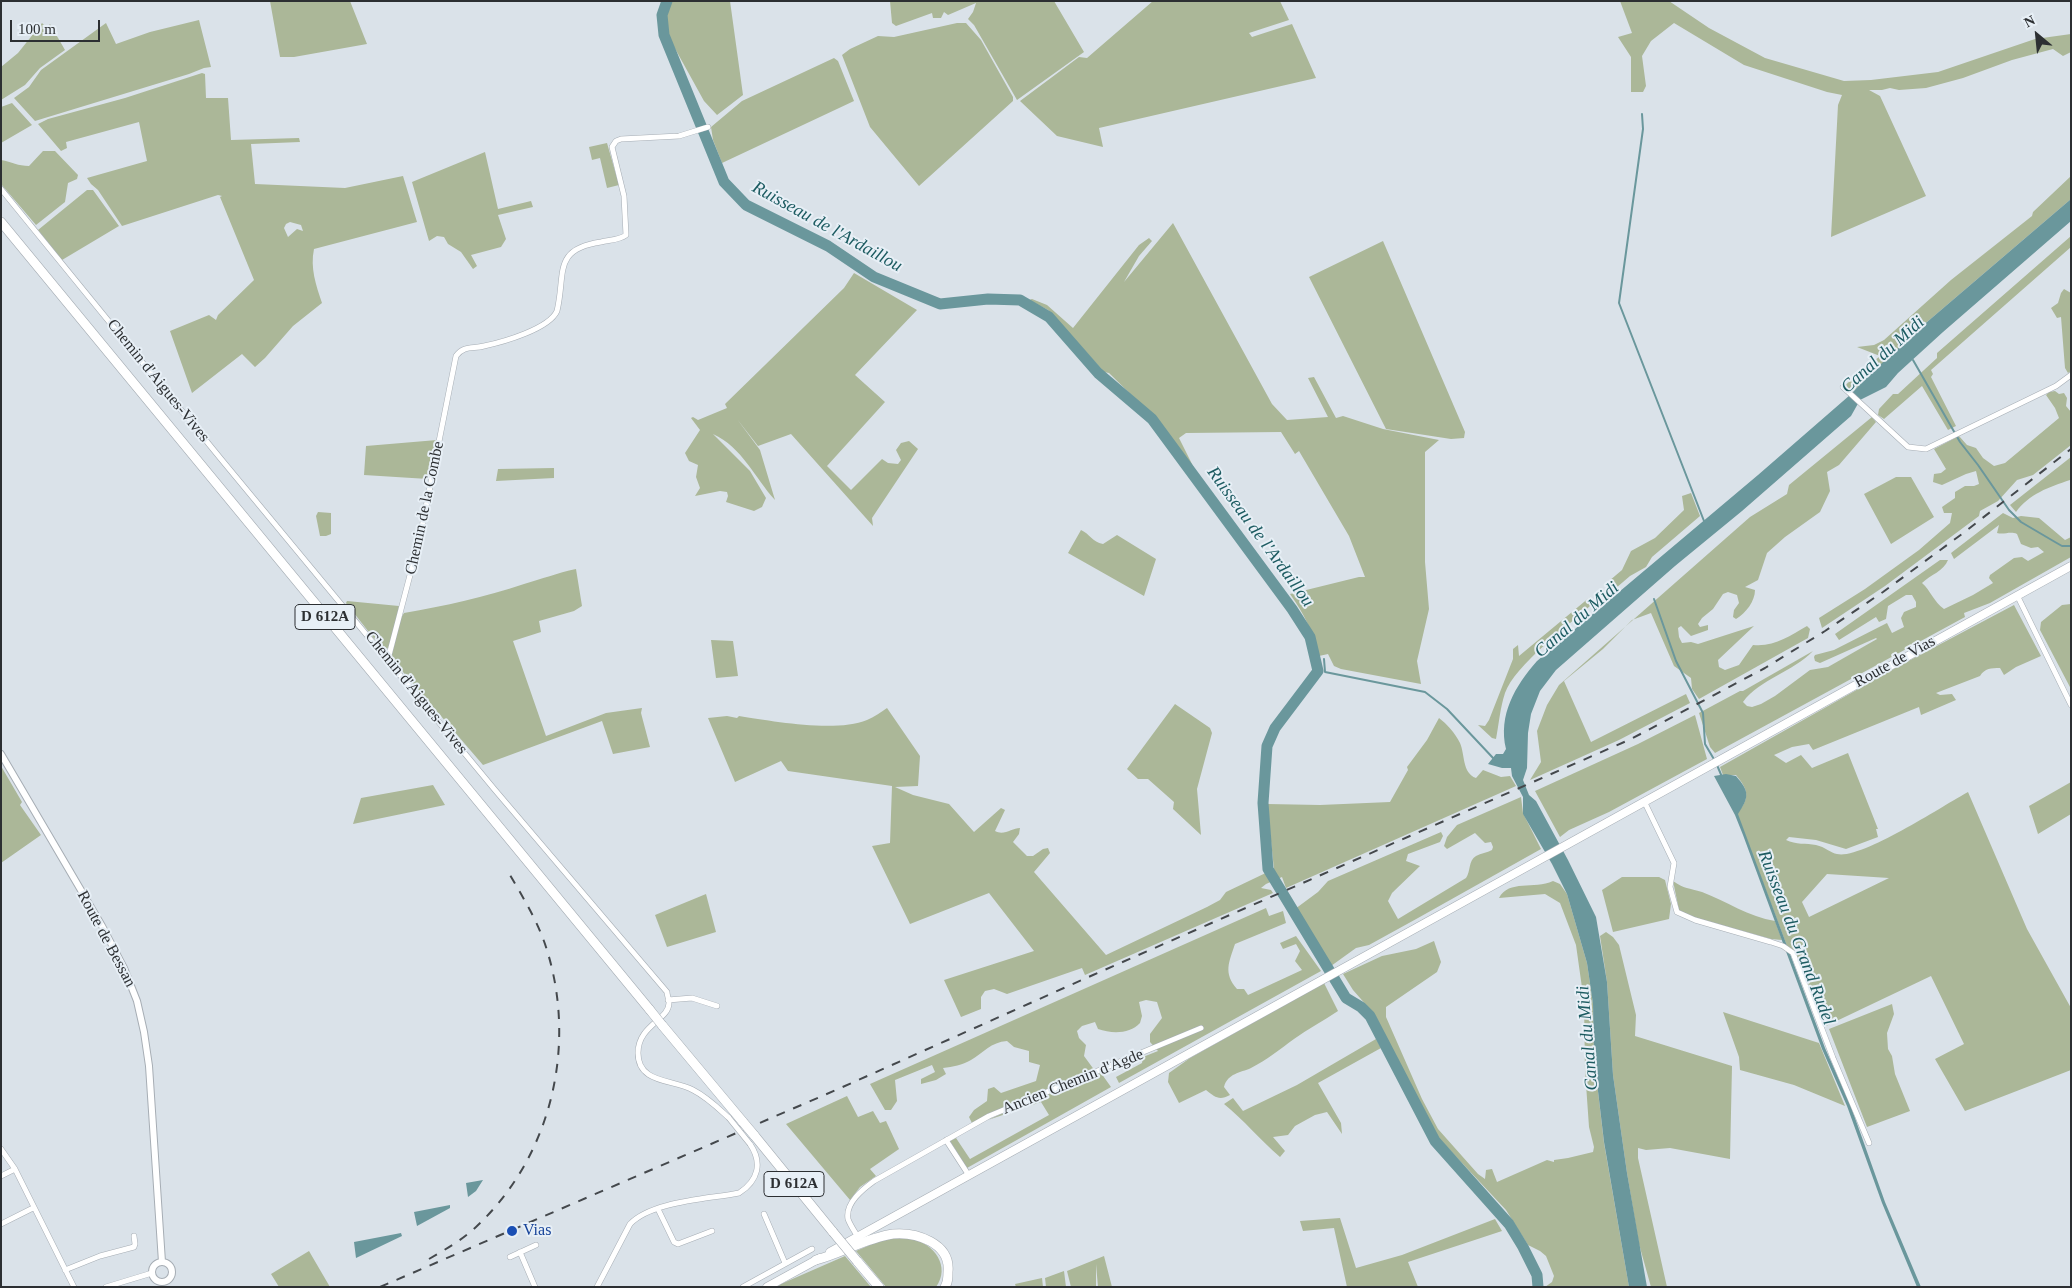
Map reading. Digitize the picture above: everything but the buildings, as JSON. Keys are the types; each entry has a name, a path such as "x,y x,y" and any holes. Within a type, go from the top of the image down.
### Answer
{"highway":[{"name":"D 612A","path":"1,222 743,1122 752,1140 879,1287"},
{"path":"816,1260 872,1239 892,1234 910,1234 928,1239 943,1252 949,1267 945,1287"}],"main road":[{"name":"Route de Vias","path":"767,1287 968,1174 2071,566"}],"street":[{"name":"Chemin de la Combe","path":"388,659 420,537 456,356 462,349 483,347 511,338 549,321 555,316 557,311 563,265 572,251 590,243 626,235 624,196 612,147 616,141 621,139 679,136 695,133 708,127"},
{"name":"Chemin d'Aigues-Vives","path":"1,189 221,459 493,787 658,980 667,992 668,1000"},
{"path":"1843,387 1908,447 1926,449 2056,386 2071,375"},
{"path":"2017,595 2071,705"},
{"name":"Route de Bessan","path":"1,754 102,926 124,968 137,1000 149,1066 162,1262 171,1267 172,1273 164,1284 155,1278 152,1273"},
{"path":"1644,801 1674,863 1670,887 1677,912 1695,920 1783,946 1790,950 1796,959 1833,1058 1869,1143"},
{"path":"597,1287 630,1224 635,1219 674,1204 739,1193 748,1187 757,1172 758,1162 752,1140 729,1118 694,1090 658,1080 646,1073 639,1062 640,1041 643,1033 666,1013 669,1004 668,1000 692,998 718,1006"},
{"name":"Ancien Chemin d'Agde","path":"858,1237 848,1220 849,1210 863,1189 874,1181 988,1116 1202,1028"},
{"path":"946,1140 968,1174"},
{"path":"1,1149 14,1169 74,1287"},
{"path":"1,1176 14,1169"},
{"path":"1,1224 34,1208"},
{"path":"658,1209 674,1242 678,1244 712,1231"},
{"path":"764,1214 785,1263"},
{"path":"65,1270 100,1256 134,1247 134,1236"},
{"path":"510,1257 536,1245"},
{"path":"743,1287 812,1249"},
{"path":"520,1252 535,1287"},
{"path":"106,1287 152,1273 156,1264 162,1262"}],"green space":[{"path":"270,1 350,1 367,44 294,57 280,57"},
{"path":"670,1 730,1 743,95 717,115 704,101 667,34 666,10"},
{"path":"890,1 1054,1 1084,52 1017,100 974,25 968,19 976,3 948,15 944,12 941,18 933,18 932,13 896,26 892,23"},
{"path":"1153,1 1280,1 1289,20 1249,33 1252,37 1292,24 1316,78 1099,128 1103,147 1057,136 1020,101 1079,57 1087,58"},
{"path":"1620,1 1669,1 1709,28 1765,58 1844,81 1871,80 1938,72 2035,39 2071,34 2071,52 2063,56 2053,49 2012,60 1963,78 1926,88 1869,90 1880,96 1926,196 1831,237 1838,105 1842,95 1827,92 1744,65 1674,23 1651,41 1642,56 1646,86 1643,92 1631,92 1631,57 1618,37 1632,33"},
{"path":"199,20 211,67 35,121 14,98 29,87 41,70 106,23 116,44 150,32"},
{"path":"42,23 47,28 50,24 65,50 40,68 25,85 1,100 1,67 18,53"},
{"path":"957,23 966,23 981,40 1013,97 1013,101 919,186 870,127 842,55 850,49 878,36 894,37"},
{"path":"834,58 838,61 854,101 722,163 713,140 711,127 742,101"},
{"path":"202,73 205,74 206,98 228,98 231,140 299,138 300,142 251,144 255,184 345,188 403,176 417,222 314,249 313,270 322,303 293,326 255,367 242,354 192,393 170,331 209,315 216,320 218,315 254,280 220,197 222,196 218,195 122,226 98,190 87,178 147,161 139,122 66,142 67,148 61,151 38,124 48,119 125,98","holes":["290,222 301,225 303,231 297,229 288,237 284,228 286,224"]},
{"path":"12,103 32,125 1,143 1,107"},
{"path":"607,143 619,185 607,188 600,158 592,160 589,147"},
{"path":"43,151 55,151 78,175 77,179 68,183 65,202 36,225 1,184 1,160 29,166"},
{"path":"485,152 498,209 531,201 533,207 498,215 506,239 501,247 471,255 477,266 473,269 461,252 448,244 444,237 437,236 429,241 412,182"},
{"path":"2071,176 2071,199 1927,322 1852,392 1843,387 1880,356 1857,347 1874,345 1884,340 1951,280 2032,216 2033,212"},
{"path":"87,190 93,190 119,226 62,260 38,230"},
{"path":"1173,223 1272,404 1287,420 1328,417 1308,378 1314,377 1336,418 1343,416 1383,429 1439,440 1425,452 1425,562 1429,609 1417,661 1421,684 1341,669 1334,666 1328,654 1319,656 1308,624 1290,594 1365,577 1349,536 1299,451 1295,454 1281,432 1186,433 1179,438 1197,474 1162,425 1109,373 1104,372 1048,310 1029,300 1032,299 1047,305 1073,328 1139,245 1149,238 1152,241 1139,256 1124,282"},
{"path":"2071,236 2071,247 1931,370 1933,374 1931,377 1956,426 1948,430 1922,386 1884,419 1878,415 1879,409 1893,394 1898,394 1937,358 1937,353"},
{"path":"1383,241 1465,432 1464,438 1451,439 1386,429 1309,277"},
{"path":"854,273 917,310 855,375 885,402 827,466 851,490 882,459 888,463 898,464 901,460 896,450 901,443 909,441 918,449 872,518 873,526 791,434 758,446 737,419 760,450 775,500 740,455 713,434 750,471 766,498 762,507 754,511 726,502 727,492 720,491 695,496 700,488 696,477 698,465 689,461 685,453 700,430 691,418 693,417 698,420 727,408 725,404 844,288"},
{"path":"2064,289 2071,293 2071,371 2068,373 2065,368 2061,317 2057,318 2051,308 2058,303"},
{"path":"2055,391 2059,394 2064,393 2067,398 2066,406 2071,412 2071,445 2033,475 2017,480 1998,501 1980,511 1979,516 1885,586 1822,628 1819,618 1865,589 1919,550 1950,523 1952,513 1944,513 1942,507 1955,498 1955,492 1965,486 1979,484 1976,471 1942,485 1933,482 1934,474 1941,473 1946,469 1934,449 1959,436 1967,445 1976,448 1983,458 1994,466 2005,463 2059,418 2046,395 2049,392"},
{"path":"1872,417 1876,422 1839,465 1827,472 1830,491 1820,512 1785,537 1767,553 1758,580 1745,587 1755,590 1752,602 1746,610 1736,619 1733,617 1734,610 1739,603 1737,595 1728,592 1723,594 1713,609 1698,624 1700,627 1708,625 1708,630 1691,636 1681,626 1678,628 1682,643 1691,642 1698,644 1754,626 1718,660 1719,667 1725,670 1739,665 1753,645 1775,643 1807,626 1810,629 1808,638 1699,699 1692,689 1691,678 1674,666 1651,613 1634,619 1750,517 1787,494 1789,485"},
{"path":"437,440 428,479 364,475 366,446"},
{"path":"2071,457 2071,482 2070,480 2040,492 2027,500 2016,512 2010,505"},
{"path":"554,468 554,478 496,481 498,469"},
{"path":"1896,477 1911,477 1934,517 1891,544 1864,494"},
{"path":"1691,493 1700,516 1652,557 1646,567 1630,576 1616,588 1609,581 1622,570 1631,551 1655,538 1684,510 1682,496"},
{"path":"318,512 331,513 331,534 320,536 316,516"},
{"path":"2003,513 2013,518 2021,516 2039,518 2065,540 2071,537 2071,557 1990,603 1964,613 1965,617 1715,753 1710,747 1699,713 1743,691 1813,651 1796,665 1758,687 1743,702 1747,706 1752,707 1761,704 1810,670 1828,667 1877,639 1820,663 1815,661 1815,655 1834,650 1887,623 1892,633 1904,627 1901,618 1904,612 1916,607 1916,602 1912,595 1906,595 1888,606 1886,619 1879,622 1876,617 1839,640 1835,634 1940,560 1948,560 1940,570 1922,583 1944,609 1993,583 1989,578 1990,575 2014,558 2022,557 2028,561 2044,552 2038,547 2031,548 2021,544 2017,534 1997,533 1999,525 1954,559 1951,553"},
{"path":"1081,530 1096,542 1103,544 1117,535 1156,559 1144,596 1068,553"},
{"path":"576,569 582,606 574,611 539,621 541,632 513,641 546,736 606,713 642,708 641,713 650,747 613,754 602,721 483,765 391,658 401,618 404,613 480,597"},
{"path":"1590,597 1591,605 1519,670 1505,693 1496,739 1492,738 1478,725 1485,726 1489,720 1513,659 1513,649 1518,645 1519,656"},
{"path":"347,601 399,606 391,642 386,651 383,650 346,603"},
{"path":"2071,604 2071,689 2040,630 2041,622 2062,605"},
{"path":"2014,605 2041,656 2016,667 2004,675 2000,668 1988,669 1980,676 1936,693 1940,695 1952,694 1956,700 1921,715 1919,707 1813,750 1809,744 1792,747 1774,755 1786,763 1801,755 1812,768 1848,753 1878,829 1876,829 1878,837 1846,849 1816,840 1789,837 1786,840 1816,845 1837,854 1849,854 1864,849 1902,830 1968,792 2027,929 2071,1008 2071,1070 1965,1111 1935,1059 1964,1044 1931,976 1826,1026 1794,950 1787,946 1737,814 1746,798 1743,785 1736,775 1723,775 1720,767 1899,666","holes":["1827,874 1889,878 1809,917 1802,902"]},
{"path":"1625,627 1603,649 1564,681 1591,742 1686,694 1690,703 1619,740 1530,780 1541,762 1537,731 1547,705 1559,685"},
{"path":"711,640 733,641 738,676 716,678"},
{"path":"1175,704 1210,728 1212,733 1197,789 1201,835 1173,809 1174,802 1148,779 1138,779 1127,769"},
{"path":"887,708 920,756 918,786 895,787 913,795 949,804 974,832 1001,808 1005,810 995,831 1002,833 1020,828 1019,834 1013,842 1027,856 1033,856 1048,848 1050,853 1034,872 1106,955 1207,907 1220,900 1226,892 1274,869 1267,804 1320,805 1390,802 1408,770 1407,767 1427,740 1439,718 1451,729 1458,739 1462,747 1466,768 1471,776 1476,778 1483,770 1501,777 1510,776 1516,786 1286,888 1282,877 1266,884 1261,888 1271,890 1273,893 1085,975 1082,968 1007,994 994,989 985,991 981,997 981,1009 961,1017 944,980 1034,951 989,893 910,924 872,846 890,843 892,786 788,771 781,761 735,782 708,718 727,716 737,718 739,716 803,725 838,726 867,720"},
{"path":"1695,715 1707,759 1609,812 1569,830 1560,837 1535,791 1638,744"},
{"path":"1,766 22,802 20,805 41,835 1,863"},
{"path":"2071,782 2071,814 2038,834 2029,806"},
{"path":"433,785 445,805 353,824 361,798"},
{"path":"1521,797 1523,813 1541,849 1369,945 1356,948 1331,966 1295,909 1318,892 1328,881 1441,832 1443,836 1440,842 1408,854 1406,861 1420,866 1392,893 1388,901 1398,919 1466,878 1473,858 1492,850 1491,842 1485,843 1475,833 1447,849 1444,846 1447,837 1457,825"},
{"path":"1622,877 1659,877 1665,880 1671,904 1669,919 1613,932 1602,890"},
{"path":"1553,881 1560,884 1567,894 1587,963 1593,1004 1594,1057 1604,1143 1629,1287 1545,1287 1552,1282 1554,1276 1546,1256 1528,1245 1506,1210 1434,1133 1375,1015 1353,990 1343,974 1382,956 1416,949 1434,941 1441,962 1437,972 1386,1007 1386,1017 1422,1099 1438,1129 1478,1174 1485,1179 1486,1170 1492,1169 1497,1182 1547,1160 1554,1162 1554,1160 1593,1152 1594,1147 1589,1127 1585,1070 1584,1002 1576,945 1560,903 1545,894 1499,898 1503,892 1515,887 1546,884"},
{"path":"1673,881 1756,916 1775,921 1782,940 1771,939 1683,914 1679,910"},
{"path":"706,894 716,932 667,947 655,915"},
{"path":"1266,908 1269,916 1283,911 1286,923 1235,944 1228,967 1230,978 1237,989 1244,989 1248,995 1302,970 1295,961 1300,951 1296,944 1283,949 1280,943 1296,936 1321,971 1119,1083 1116,1077 1142,1063 1143,1057 1158,1051 1150,1042 1150,1034 1162,1018 1157,1002 1146,1000 1139,1002 1142,1016 1140,1023 1126,1031 1103,1031 1098,1029 1095,1022 1082,1026 1077,1031 1079,1038 1086,1045 1084,1056 1095,1071 972,1123 969,1117 974,1110 987,1101 988,1089 994,1087 1001,1093 1036,1081 1040,1065 1029,1062 1029,1051 1014,1047 1007,1041 1001,1042 968,1062 943,1068 946,1074 936,1080 921,1084 921,1079 935,1072 932,1065 895,1080 897,1101 891,1110 885,1110 870,1084"},
{"path":"1606,932 1619,945 1636,1015 1635,1036 1732,1066 1730,1159 1670,1148 1646,1150 1638,1148 1638,1158 1667,1287 1651,1287 1639,1244 1613,1075 1607,982 1600,936"},
{"path":"1324,983 1338,1011 1299,1035 1262,1062 1231,1076 1224,1087 1230,1095 1223,1098 1217,1097 1206,1090 1179,1103 1168,1082 1169,1073 1190,1058"},
{"path":"1892,1004 1894,1014 1887,1033 1888,1049 1892,1056 1895,1074 1910,1111 1867,1127 1829,1029"},
{"path":"1723,1012 1819,1043 1845,1106 1794,1085 1740,1070 1739,1057"},
{"path":"1376,1039 1381,1048 1318,1083 1341,1123 1342,1134 1327,1112 1315,1115 1295,1126 1288,1135 1273,1137 1285,1151 1280,1157 1224,1104 1233,1098 1243,1111 1297,1085"},
{"path":"1101,1073 1111,1087 967,1168 950,1141 956,1138 970,1159 1049,1115 1041,1102 988,1120 1045,1095 1078,1087 1083,1080"},
{"path":"847,1096 858,1117 873,1111 880,1123 886,1121 899,1149 870,1169 876,1176 860,1187 850,1200 786,1124"},
{"path":"1340,1218 1356,1268 1402,1255 1495,1219 1502,1231 1408,1262 1418,1287 1347,1287 1334,1228 1303,1231 1300,1221"},
{"path":"895,1238 920,1241 933,1251 941,1264 942,1272 936,1287 886,1287 856,1251 877,1242"},
{"path":"309,1251 330,1287 279,1287 271,1274"},
{"path":"845,1256 871,1287 777,1287 781,1284"},
{"path":"1104,1256 1112,1287 1098,1287 1096,1264 1096,1287 1071,1287 1067,1271"},
{"path":"1064,1271 1066,1287 1046,1287 1045,1278"},
{"path":"1042,1278 1043,1287 1016,1287 1015,1284"}],"water":[{"path":"2071,199 2071,221 1943,332 1898,373 1886,387 1860,400 1851,416 1556,670 1540,691 1531,714 1528,733 1527,768 1523,780 1529,795 1536,801 1568,860 1596,917 1607,982 1613,1075 1627,1173 1647,1287 1629,1287 1604,1142 1594,1057 1593,1004 1587,963 1567,894 1523,814 1523,797 1512,776 1511,768 1502,768 1488,764 1496,754 1503,754 1506,749 1504,724 1510,702 1515,691 1537,661 1758,475 1850,395 1927,322"},
{"path":"1726,774 1736,776 1746,791 1746,799 1738,814 1825,1048 1850,1104 1885,1202 1921,1287 1917,1287 1882,1203 1847,1106 1822,1049 1735,815 1714,776"},
{"path":"483,1180 476,1191 468,1197 466,1183"},
{"path":"450,1205 450,1208 417,1226 414,1212"},
{"path":"401,1233 402,1236 356,1258 354,1242"}],"waterway":[{"name":"Ruisseau de l'Ardaillou","path":"667,1 662,15 664,35 724,182 746,205 828,246 874,277 940,304 988,299 1020,300 1049,317 1098,373 1152,419 1292,609 1310,637 1318,671 1275,728 1267,746 1263,803 1268,869 1346,998 1361,1007 1370,1016 1435,1141 1509,1224 1537,1275 1538,1287"},
{"path":"1642,114 1643,129 1619,303 1704,521"},
{"path":"1913,360 1960,442 2009,510 2021,522 2055,542 2062,546 2071,546"},
{"name":"Ruisseau du Grand Rudel","path":"1654,599 1676,661 1703,713 1705,744 1715,761"},
{"path":"1324,659 1325,672 1425,692 1447,709 1494,759"},
{"name":"Ruisseau du Grand Rudel","path":"1717,765 1722,777"}],"railway":[{"path":"380,1287 836,1090 1631,739 1765,668 1825,631 1883,592 1962,534 2071,449"},
{"path":"429,1259 471,1232 502,1198 524,1166 540,1132 552,1095 558,1058 559,1019 555,981 541,934 528,906 507,870"}],"place":[{"name":"Vias","path":"512,1231"}],"water label":[{"name":"Canal du Midi","path":"1883,355"},
{"name":"Canal du Midi","path":"1577,620"},
{"name":"Canal du Midi","path":"1588,1038"}]}
